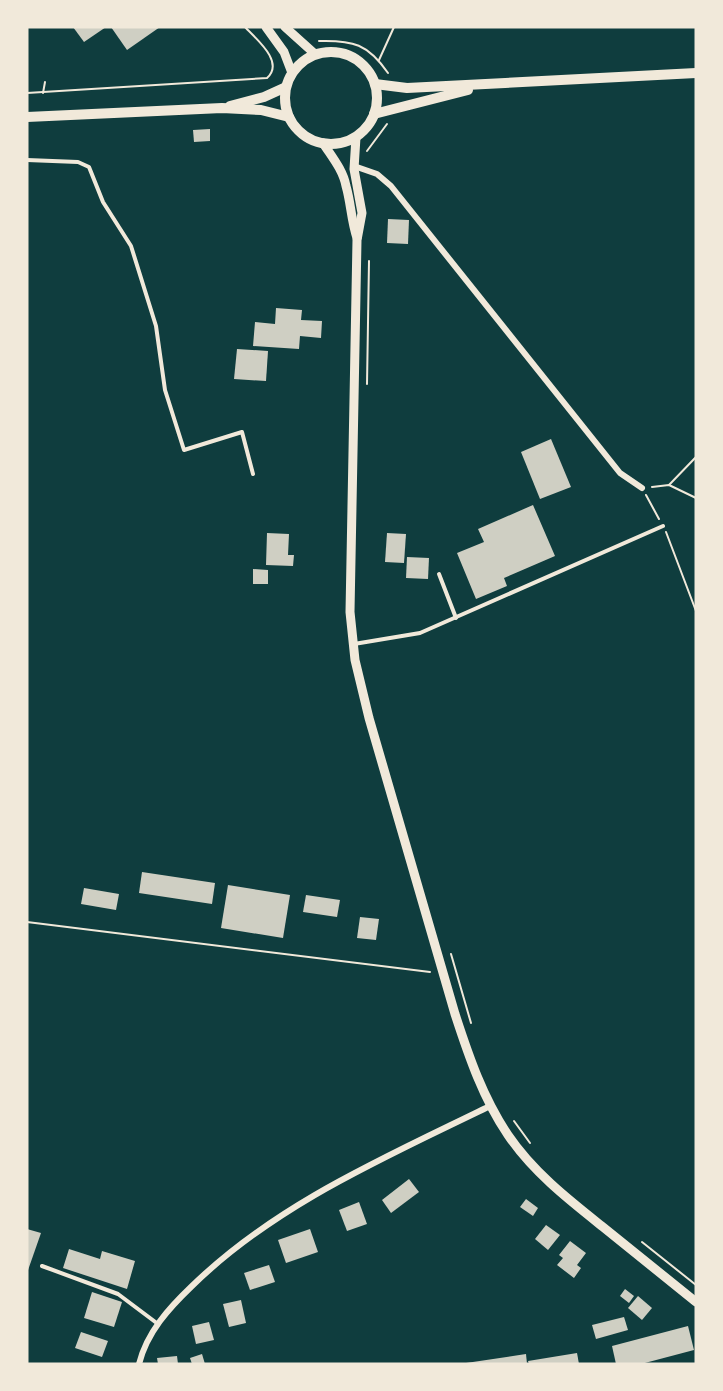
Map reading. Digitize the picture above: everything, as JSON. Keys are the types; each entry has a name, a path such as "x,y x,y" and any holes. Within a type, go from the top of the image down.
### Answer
{"main road":[{"path":"266,27 284,52 292,74"},
{"path":"285,27 315,54"},
{"path":"329,51 344,53 358,60 369,70 375,84 377,99 374,114 367,127 356,137 337,144 309,139 297,129 289,117 285,102 286,87 292,74 302,62 315,54 329,51"},
{"path":"375,84 407,88 696,73"},
{"path":"374,114 495,84"},
{"path":"222,108 264,97 286,87"},
{"path":"27,117 222,108 261,110 289,117"},
{"path":"356,137 354,166 362,213 357,240 350,612 356,665 369,718 471,1061 490,1106 532,1166 579,1208 696,1302"},
{"path":"323,143 338,166 346,185 351,220 357,240"}],"street":[{"path":"354,166 377,174 391,186 620,473 642,488"},
{"path":"139,1364 141,1354 158,1324 181,1296 240,1243 332,1184 490,1106"}],"lane":[{"path":"27,160 78,162 89,167 103,202 131,246 156,326 165,390 184,450 242,432 253,474"},
{"path":"353,644 420,633 663,526"},
{"path":"439,574 456,618"},
{"path":"42,1266 118,1294 158,1324"}],"path":[{"path":"27,93 267,78 272,74 273,64 266,49 245,27"},
{"path":"379,60 394,27"},
{"path":"311,40 346,41 367,50 379,60 388,73 394,76"},
{"path":"44,93 45,82"},
{"path":"365,168 369,146 388,122"},
{"path":"367,391 369,262"},
{"path":"669,485 696,457"},
{"path":"696,498 669,485 642,488 663,526 696,611"},
{"path":"27,922 445,974"},
{"path":"449,950 472,1025"},
{"path":"513,1120 532,1146"},
{"path":"634,1236 696,1285"}],"building":[{"path":"73,27 106,27 84,42"},
{"path":"111,27 160,27 127,50"},
{"path":"210,129 210,141 194,142 193,130"},
{"path":"388,219 409,220 408,244 387,243"},
{"path":"276,308 302,310 301,320 322,321 321,338 300,336 299,349 253,346 255,322 275,324"},
{"path":"237,349 268,351 266,381 234,379"},
{"path":"551,439 571,487 540,499 521,452"},
{"path":"533,505 555,556 504,578 507,586 476,599 457,553 484,542 478,529"},
{"path":"267,533 289,534 288,555 294,555 293,566 266,565"},
{"path":"387,533 406,534 404,563 385,562"},
{"path":"407,557 429,558 428,579 406,578"},
{"path":"253,569 268,570 268,584 253,584"},
{"path":"142,872 215,883 212,904 139,893"},
{"path":"228,885 290,895 283,938 221,928"},
{"path":"84,888 119,894 116,910 81,904"},
{"path":"306,895 340,900 337,917 303,912"},
{"path":"360,917 379,919 376,940 357,938"},
{"path":"409,1179 419,1192 391,1213 382,1200"},
{"path":"526,1199 538,1208 533,1216 520,1207"},
{"path":"359,1202 367,1224 347,1231 339,1210"},
{"path":"546,1225 560,1235 548,1250 535,1239"},
{"path":"27,1229 41,1233 27,1273"},
{"path":"310,1229 318,1252 286,1263 278,1240"},
{"path":"570,1241 586,1253 577,1265 581,1268 574,1278 557,1265 563,1258 559,1255"},
{"path":"69,1249 100,1259 102,1251 135,1261 127,1289 63,1268"},
{"path":"269,1265 275,1282 250,1290 244,1273"},
{"path":"625,1289 634,1296 629,1303 620,1296"},
{"path":"92,1292 122,1302 114,1327 84,1318"},
{"path":"638,1296 652,1308 642,1320 628,1308"},
{"path":"241,1300 246,1323 229,1327 223,1304"},
{"path":"624,1317 628,1330 596,1339 592,1325"},
{"path":"209,1322 214,1340 196,1344 192,1326"},
{"path":"688,1326 694,1350 641,1364 616,1364 612,1346"},
{"path":"81,1332 108,1341 102,1357 75,1348"},
{"path":"577,1353 579,1364 529,1364 528,1361"},
{"path":"202,1354 205,1364 192,1364 190,1358"},
{"path":"526,1354 527,1364 466,1364 466,1363"},
{"path":"177,1356 178,1364 158,1364 157,1358"}]}
